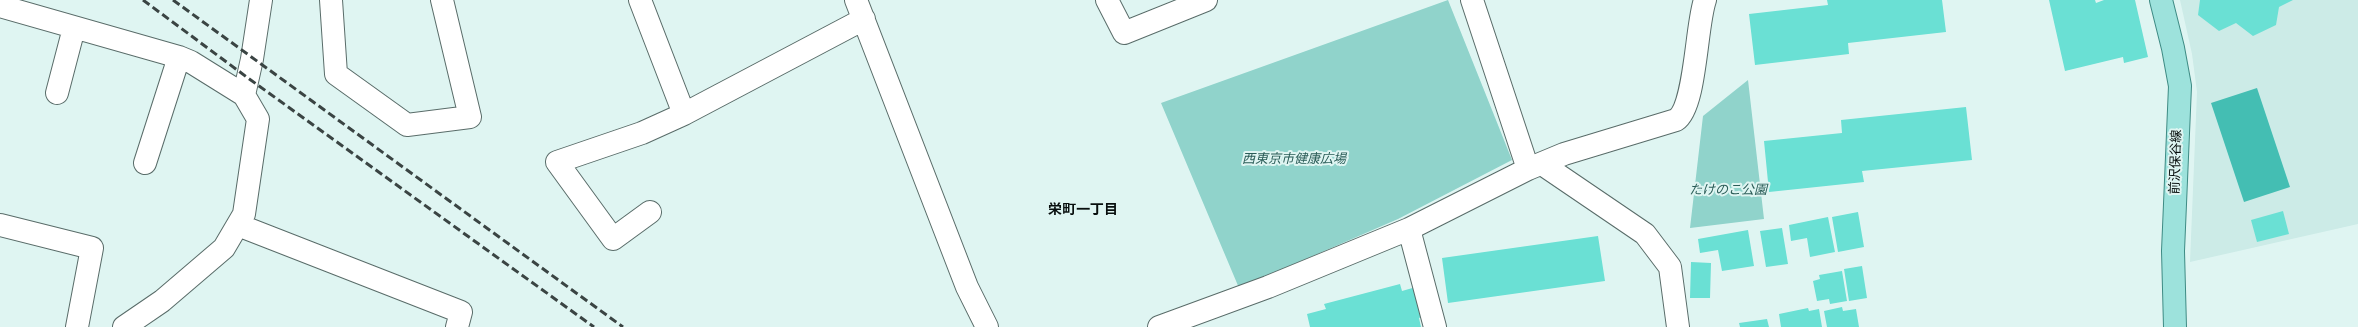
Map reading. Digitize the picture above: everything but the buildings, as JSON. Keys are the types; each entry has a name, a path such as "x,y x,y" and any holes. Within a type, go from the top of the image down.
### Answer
{"main road":[{"name":"前沢保谷線","path":"2161,0 2173,48 2180,86 2173,251 2175,327"}],"street":[{"path":"244,95 252,59 261,0"},
{"path":"331,0 336,74 407,126 470,117 442,0"},
{"path":"640,0 684,114"},
{"path":"1107,0 1124,33 1206,0"},
{"path":"1472,0 1535,166 1593,197 1645,234 1670,267 1678,327"},
{"path":"1159,327 1268,287 1409,229 1535,166 1564,154 1681,117 1692,80 1701,14 1705,0"},
{"path":"0,6 179,57 191,62 244,95 258,119 244,214 224,248 162,302 124,327"},
{"path":"650,212 613,239 557,162 642,133 684,114 860,10 967,287 987,327"},
{"path":"58,93 74,28"},
{"path":"145,163 179,57"},
{"path":"0,225 92,248 77,327"},
{"path":"238,225 461,312 457,327"},
{"path":"1409,229 1435,327"}],"shaded area":[{"path":"2180,0 2358,0 2358,224 2190,262 2197,92 2192,54"},
{"path":"2257,88 2290,187 2244,202 2211,103"}],"green space":[{"name":"西東京市健康広場","path":"1448,0 1512,160 1398,219 1239,288 1161,103"},
{"name":"たけのこ公園","path":"1748,80 1764,219 1690,228 1703,116"}],"railway":[{"path":"143,0 248,78 594,327"},
{"path":"173,0 623,327"}],"district":[{"name":"栄町一丁目","path":"1083,210"}]}
